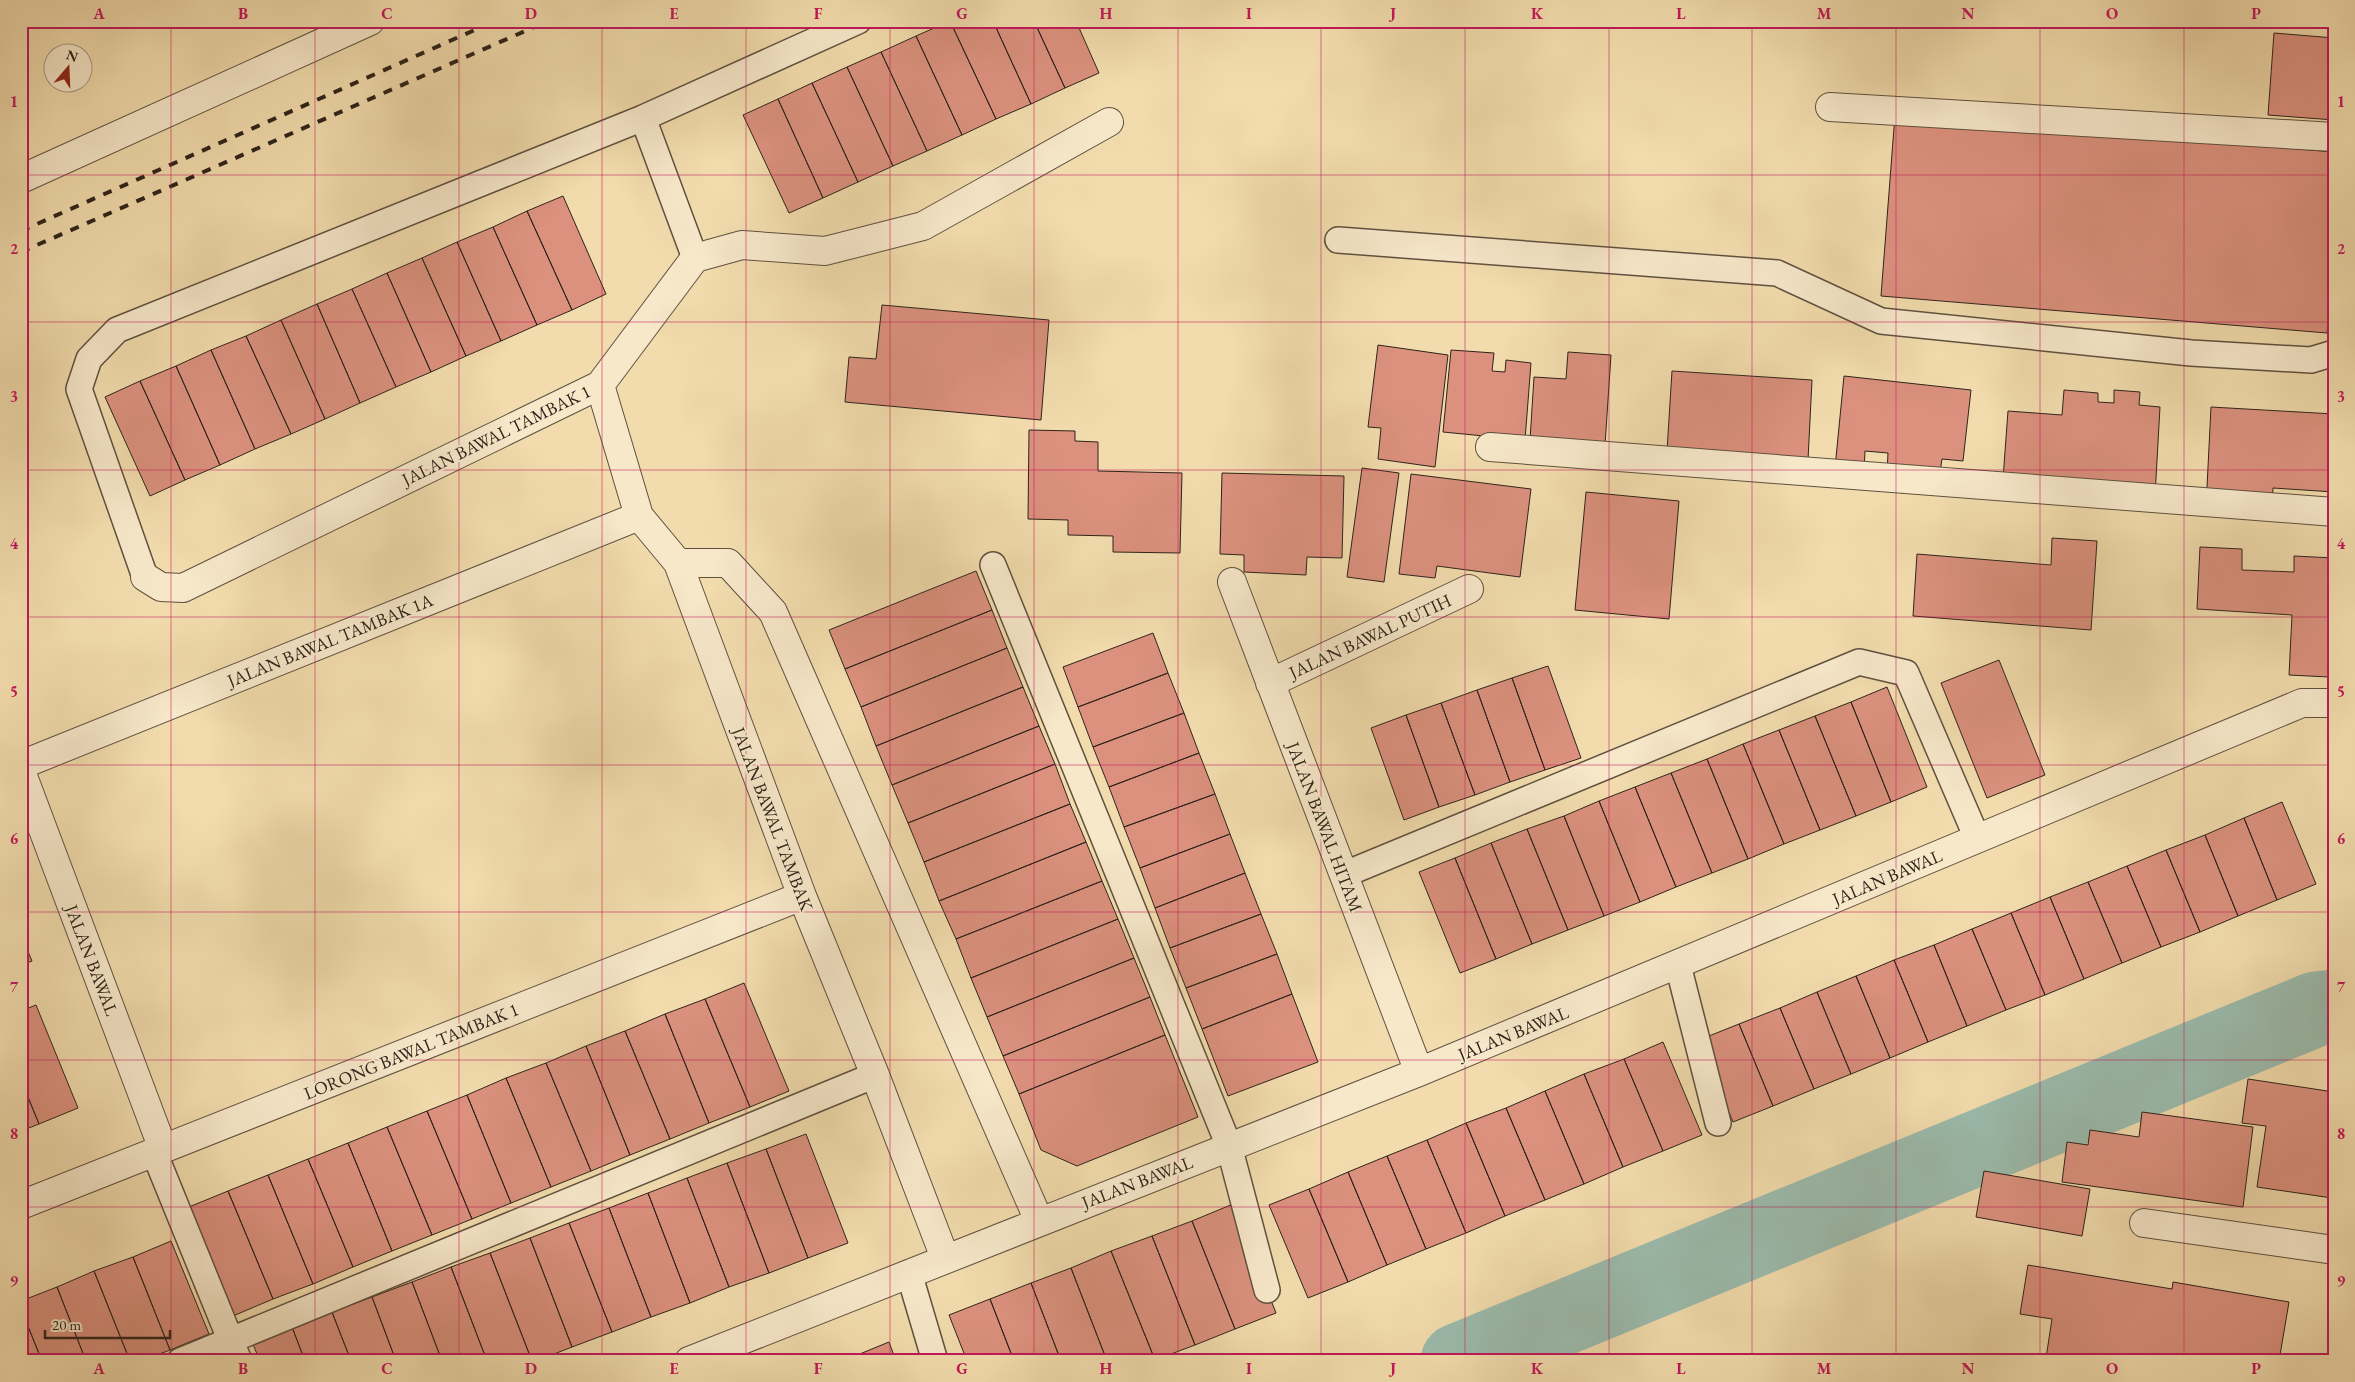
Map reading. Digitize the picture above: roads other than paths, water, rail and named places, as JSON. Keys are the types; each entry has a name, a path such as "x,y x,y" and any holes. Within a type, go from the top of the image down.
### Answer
{"street":[{"path":"21,179 370,21"},
{"path":"1830,107 2334,137"},
{"path":"695,258 742,245 825,251 923,226 1109,122"},
{"name":"JALAN BAWAL TAMBAK 1","path":"145,577 161,587 184,588 600,385 695,258"},
{"name":"JALAN BAWAL TAMBAK","path":"600,385 639,516 678,563 802,896 875,1075 945,1258"},
{"path":"1490,448 2334,512"},
{"name":"JALAN BAWAL TAMBAK 1A","path":"21,764 639,516"},
{"path":"678,563 728,563 773,612 1039,1221"},
{"name":"JALAN BAWAL HITAM","path":"1232,582 1418,1072"},
{"name":"JALAN BAWAL PUTIH","path":"1270,683 1470,589"},
{"name":"JALAN BAWAL","path":"689,1361 1418,1072 2302,703 2334,703"},
{"name":"JALAN BAWAL","path":"21,771 158,1151"},
{"name":"LORONG BAWAL TAMBAK 1","path":"21,1205 802,896"},
{"path":"2144,1223 2334,1250"}],"lane":[{"path":"145,577 80,389 89,358 118,330 644,118 858,21"},
{"path":"644,118 695,258"},
{"path":"1338,240 1777,273 1882,321 2191,353 2311,360 2334,352"},
{"path":"993,566 1229,1146 1267,1290"},
{"path":"1343,875 1859,662 1906,673 1977,838"},
{"path":"1678,965 1718,1123"},
{"path":"180,1361 234,1350 875,1075"},
{"path":"158,1151 234,1350"},
{"path":"909,1273 935,1361"}],"waterway":[{"path":"1458,1361 2316,1009 2334,1007"}],"railway":[{"path":"21,231 495,21"},
{"path":"21,252 548,21"}]}
